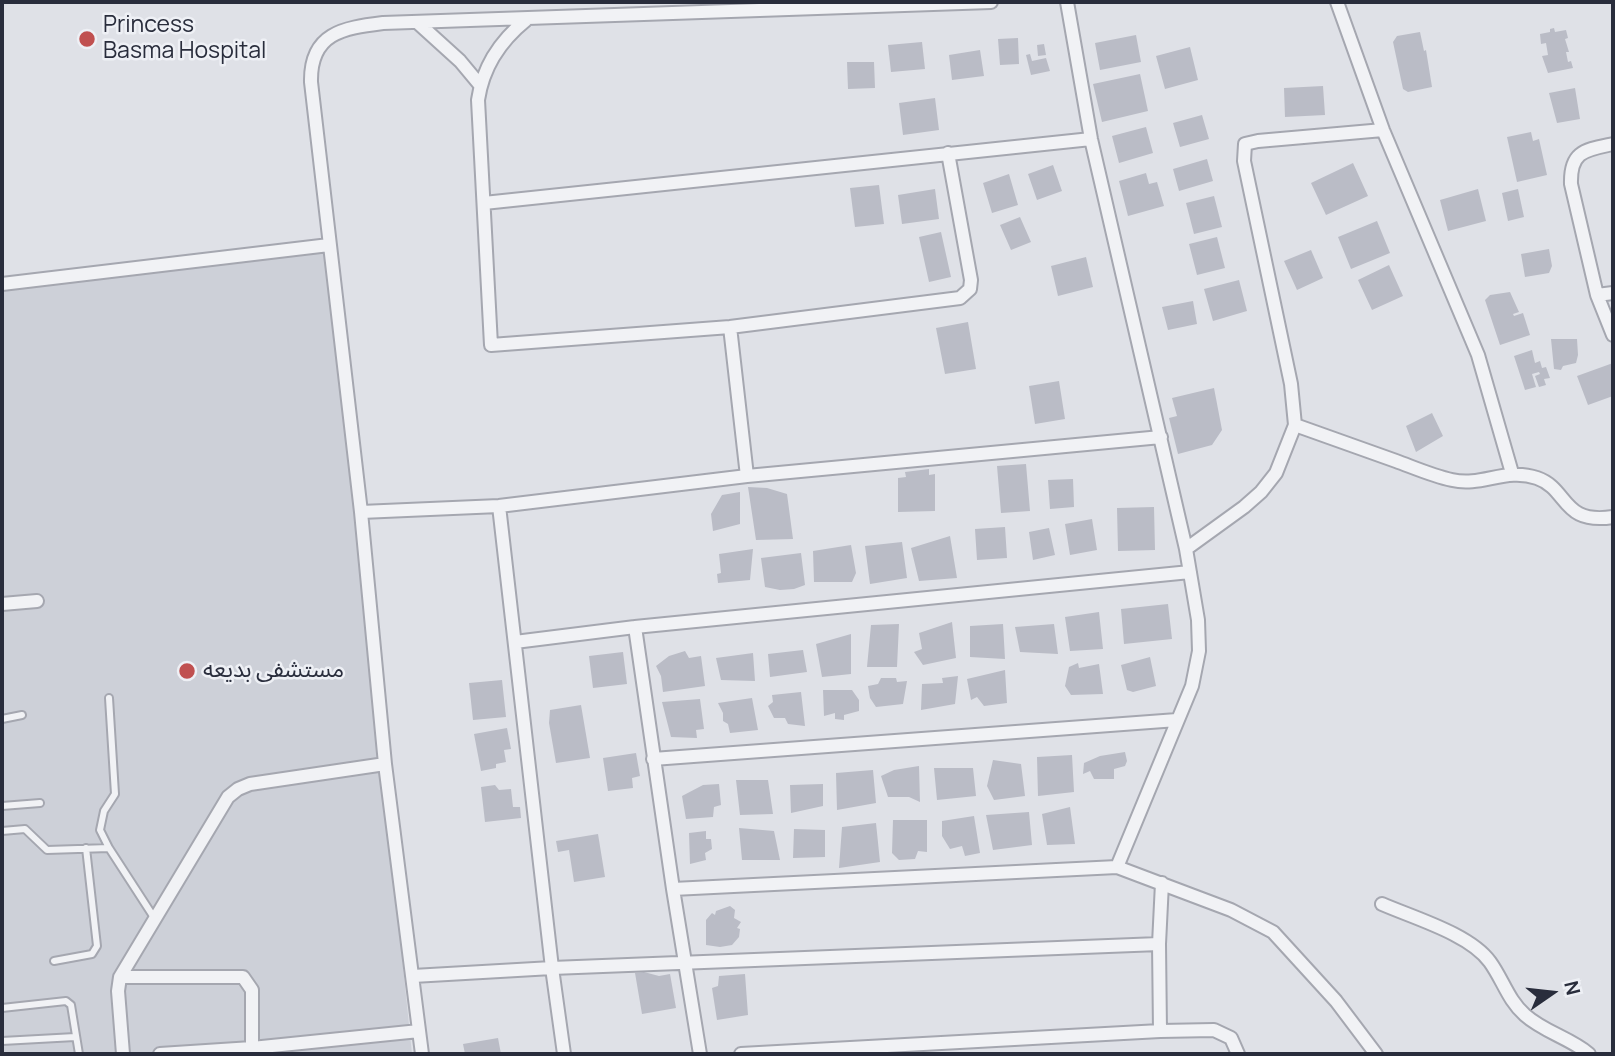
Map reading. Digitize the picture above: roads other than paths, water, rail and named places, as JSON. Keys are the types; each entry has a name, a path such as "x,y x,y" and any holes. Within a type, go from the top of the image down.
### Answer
{"street":[{"path":"422,1054 386,764 361,512 311,82 312,60 322,43 342,30 383,23 526,20 809,5 991,2"},
{"path":"1066,2 1091,139 1186,549 1198,620 1199,651 1192,685 1117,867"},
{"path":"1337,2 1383,130 1478,355 1512,473"},
{"path":"526,20 505,38 484,71 480,85 478,112 491,345 730,327 952,300 966,295 971,280 948,153"},
{"path":"417,22 460,61 480,85"},
{"path":"1186,549 1244,508 1261,492 1276,472 1295,425 1289,374 1244,161 1245,144 1383,130"},
{"path":"484,203 1091,139"},
{"path":"1613,144 1581,153 1573,161 1570,170 1597,295 1613,335"},
{"path":"2,284 329,245"},
{"path":"1597,295 1613,293"},
{"path":"730,327 747,476"},
{"path":"1295,425 1454,481 1476,481 1512,473 1542,479 1574,511 1595,519 1613,517"},
{"path":"361,512 499,506 747,476 1160,437"},
{"path":"499,506 564,1054"},
{"path":"515,642 635,627 1190,572"},
{"path":"2,604 37,601"},
{"path":"635,627 700,1054"},
{"path":"653,758 1177,720"},
{"path":"123,1054 118,991 120,977 228,797 250,784 386,764"},
{"path":"673,889 1117,867 1231,910 1272,932 1336,1001 1376,1054"},
{"path":"1160,1031 1161,883"},
{"path":"1382,904 1459,937 1477,948 1490,961 1505,991 1527,1018 1568,1039 1589,1054"},
{"path":"413,976 686,962 1159,944"},
{"path":"120,977 243,977 251,989 253,1048"},
{"path":"741,1054 822,1052 1214,1030 1231,1038 1238,1054"},
{"path":"160,1054 253,1048 419,1031"}],"lane":[{"path":"109,698 115,794 104,811 100,830 156,920"},
{"path":"2,719 22,715"},
{"path":"2,806 40,803"},
{"path":"2,831 25,829 47,850 109,848"},
{"path":"54,961 92,954 97,946 86,848"},
{"path":"2,1008 66,1001 71,1005 79,1054"},
{"path":"2,1041 75,1037"}],"place":[{"name":"Princess Basma Hospital","path":"87,39"},
{"name":"مستشفى بديعه","path":"187,671"}]}
